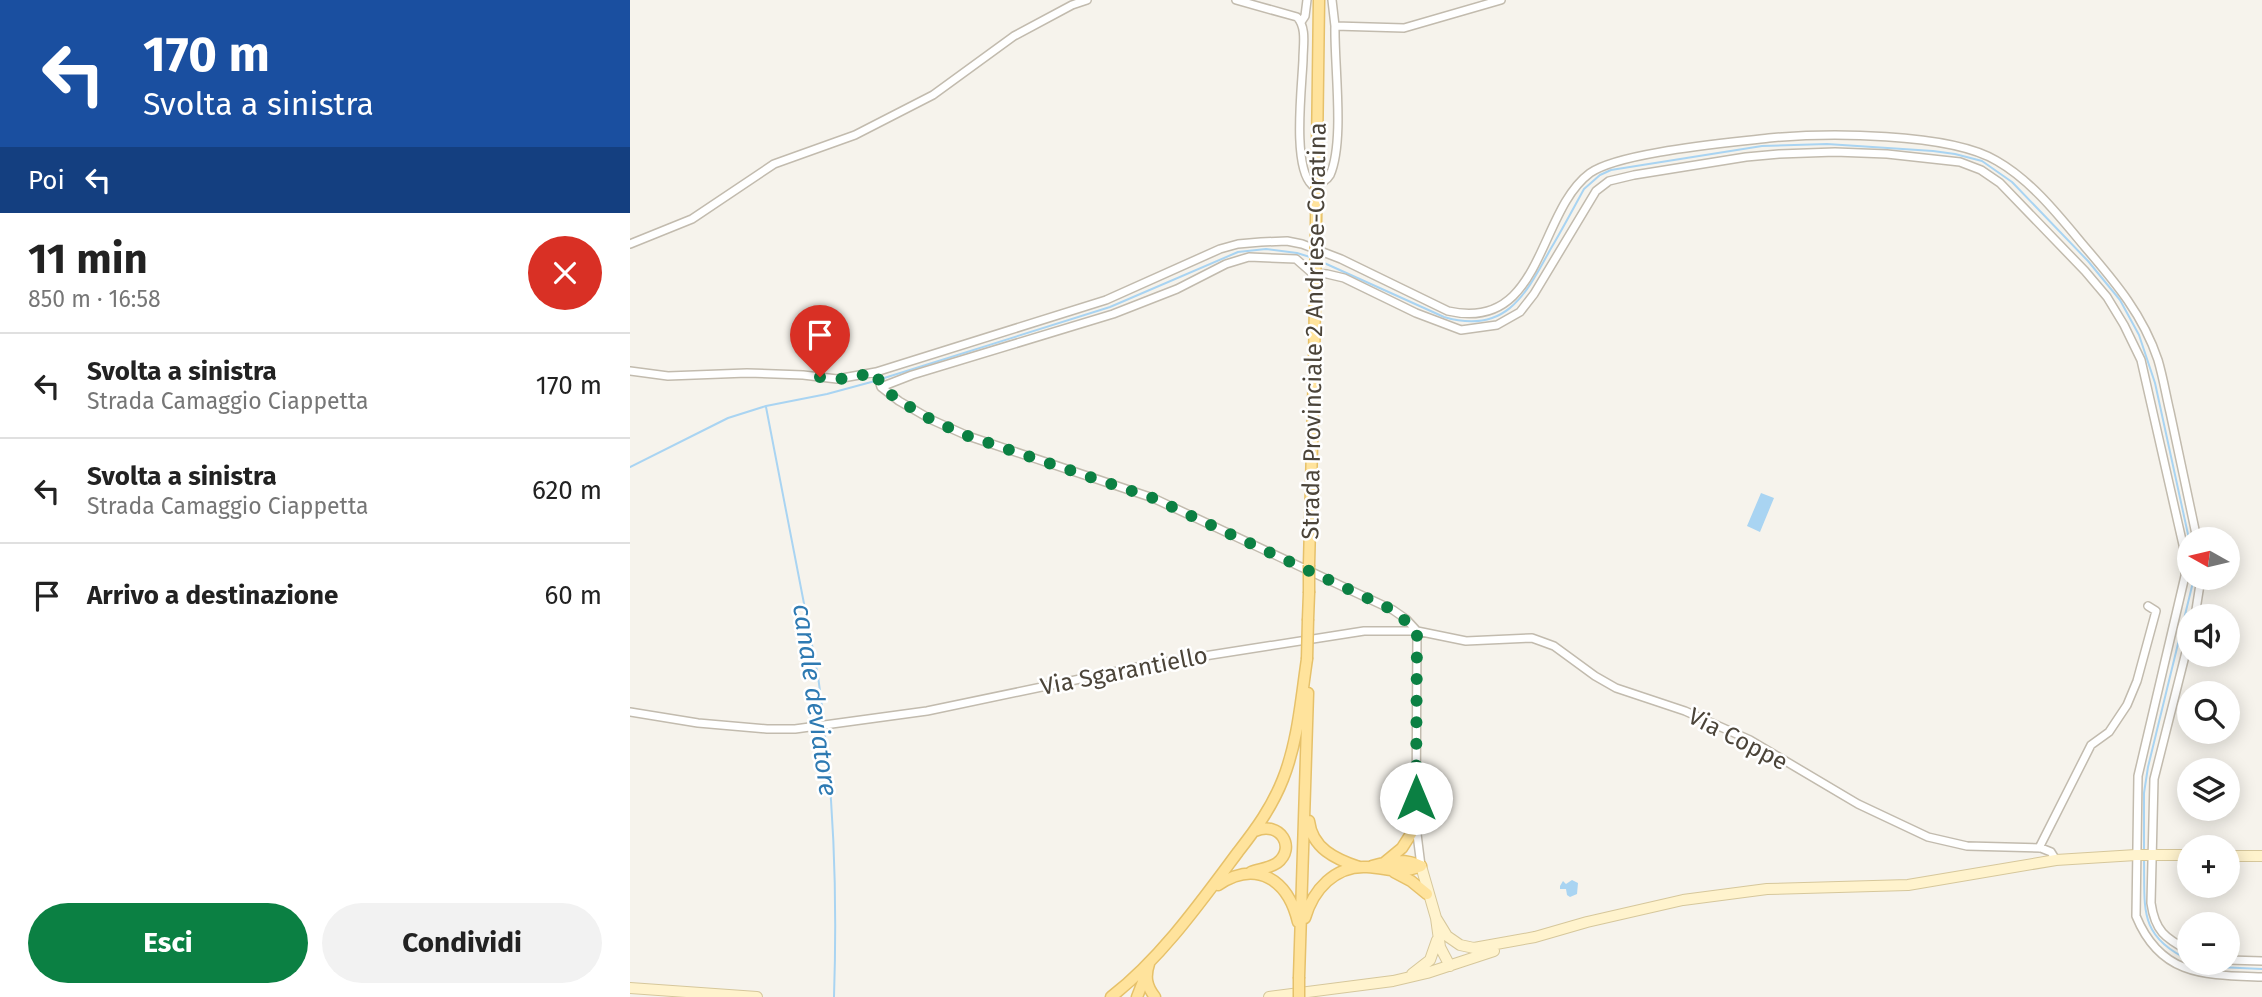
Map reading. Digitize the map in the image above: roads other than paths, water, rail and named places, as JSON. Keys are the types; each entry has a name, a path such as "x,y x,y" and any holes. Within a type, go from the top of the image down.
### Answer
{"main road":[{"name":"Strada Provinciale 2 Andriese-Coratina","path":"1299,997 1320,0"},
{"path":"1111,997 1124,992 1213,888 1255,831 1278,792 1290,758 1307,659"},
{"path":"1305,786 1310,830 1321,848 1336,860 1394,872 1408,871 1420,866"},
{"path":"1385,862 1402,848 1416,826"},
{"path":"1213,888 1228,878 1276,864 1283,857 1286,846 1283,837 1273,828 1255,831"},
{"path":"1269,997 1404,979 1587,922 1683,900 1767,889 1908,885 2056,860 2177,855"},
{"path":"2240,856 2262,856"},
{"path":"1301,931 1314,897 1326,881 1337,874 1364,867 1408,860 1420,866 1442,934 1443,955 1450,966"},
{"path":"1251,872 1278,882 1289,895 1301,931"},
{"path":"1394,872 1427,894"},
{"path":"1442,934 1460,945 1474,948 1535,937"},
{"path":"1404,979 1430,960 1442,934"},
{"path":"1137,997 1150,961"},
{"path":"1146,973 1149,988 1155,997"},
{"path":"630,988 757,997"}],"street":[{"path":"630,244 692,219 774,164 855,135 933,94 1014,36 1075,3 1087,0"},
{"path":"1236,0 1297,17 1301,22 1301,151 1304,174 1312,185 1322,184 1330,176 1338,132 1332,0"},
{"path":"1301,22 1305,16 1307,0"},
{"path":"1335,26 1404,28 1501,0"},
{"path":"1835,135 1835,152"},
{"path":"630,371 668,376 747,373 837,379 876,374 1106,300 1220,249 1238,244 1287,241 1302,244 1341,259 1448,311 1477,314 1506,302 1517,293 1532,270 1574,188 1591,173 1616,160 1752,140 1835,135 1915,140 1968,148 1999,162 2028,185 2118,285 2137,312 2158,361 2195,527"},
{"path":"881,385 1113,314 1174,290 1226,264 1249,257 1296,259 1312,273 1343,278 1444,325 1461,330 1497,325 1520,312 1545,278 1595,191 1609,181 1634,175 1746,157 1835,152 1887,154 1960,162 1981,170 2000,183 2085,271 2116,310 2141,360 2186,558 2185,576 2138,776 2144,855 2154,920 2165,936 2177,944"},
{"path":"1664,153 1665,170"},
{"path":"2014,198 2028,185"},
{"path":"1532,270 1545,278"},
{"path":"1167,274 1174,290"},
{"path":"1375,293 1382,279"},
{"path":"1002,332 1006,346"},
{"path":"876,374 881,385 917,412 968,436 1153,498 1393,610 1417,631 1416,826 1420,866"},
{"path":"2163,455 2179,452"},
{"path":"2056,860 2051,852 2039,848 2091,745 2109,732 2134,689 2156,611 2148,606"},
{"name":"Via Sgarantiello","path":"630,712 698,723 777,730 817,727 927,711 1147,665 1239,649 1364,631 1417,631"},
{"name":"Via Coppe","path":"1417,631 1466,641 1519,637 1544,641 1616,688 1685,711 1750,740 1858,804 1928,836 1967,846 2039,848"},
{"path":"2166,659 2177,662"},
{"path":"2182,667 2154,779 2136,916 2143,933 2154,948 2183,967 2201,974 2262,977"},
{"path":"2154,948 2165,936"},
{"path":"2240,960 2262,961"}],"water":[{"path":"1761,493 1774,498 1760,532 1747,526"},
{"path":"1572,880 1578,883 1577,894 1570,897 1566,889 1560,889 1560,886 1563,881 1566,884"}],"waterway":[{"path":"1322,262 1444,317 1483,321 1498,316 1522,296 1584,189 1600,175 1611,170 1762,146 1827,144 1933,151 1982,161 2012,182 2088,261 2120,300 2139,335 2155,383 2186,527"},
{"path":"881,379 1110,307 1238,252 1266,249 1310,257"},
{"path":"630,467 728,418 766,406 875,381"},
{"name":"canale deviatore","path":"766,407 818,676 824,722"},
{"path":"2144,850 2144,793 2148,767 2191,590"},
{"name":"canale deviatore","path":"824,727 834,862 834,997"},
{"path":"2144,859 2144,892 2148,919 2161,941 2177,954"},
{"path":"2240,968 2262,969"}]}
